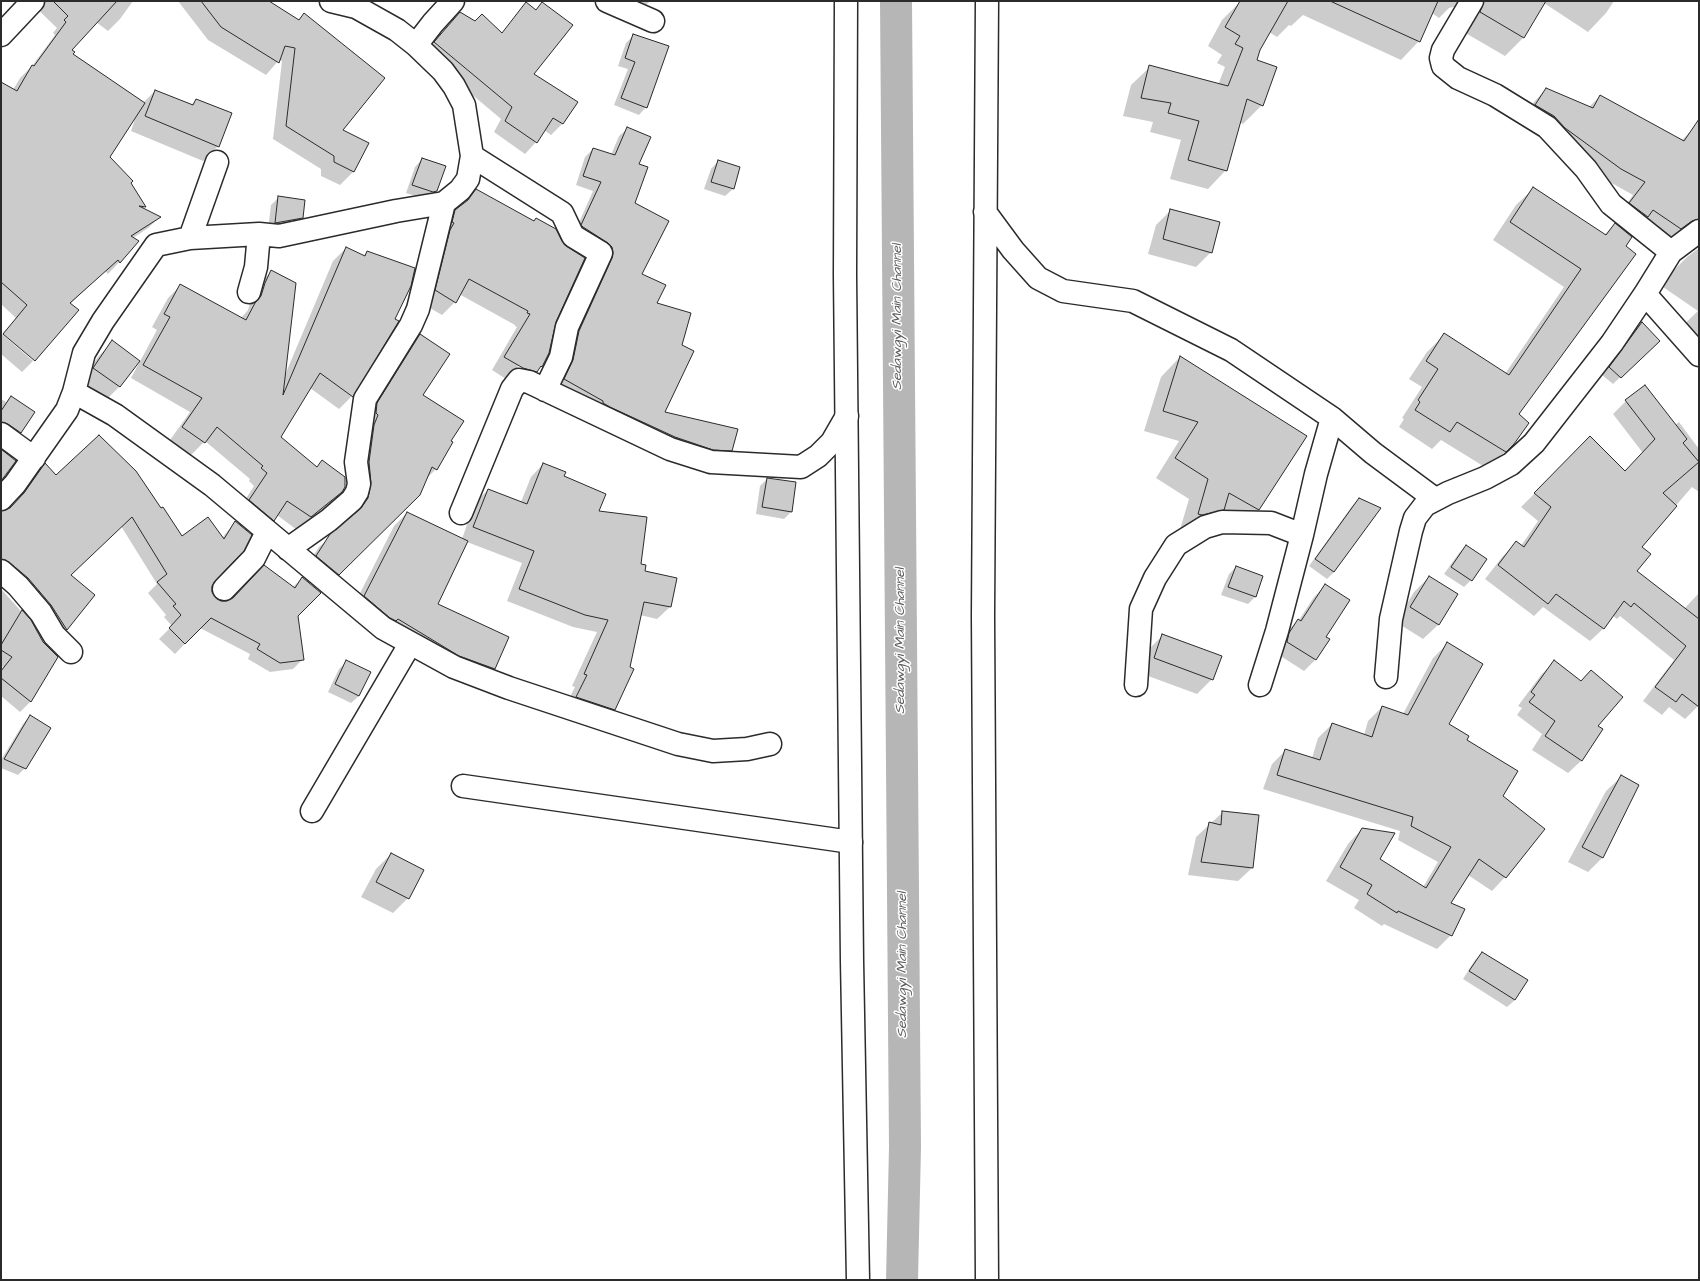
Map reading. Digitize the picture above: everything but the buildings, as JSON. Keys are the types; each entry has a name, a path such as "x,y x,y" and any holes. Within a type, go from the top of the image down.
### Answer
{"street":[{"path":"1,35 33,1"},
{"path":"1,499 15,484 67,410 74,392 84,352 103,321 156,245 190,238 259,234 279,236 396,211 444,203 460,190 468,179 472,156 464,105 454,86 443,71 416,45 397,30 356,7 331,1"},
{"path":"416,45 453,1"},
{"path":"607,1 653,21"},
{"path":"846,1 845,275 851,842 858,1280"},
{"path":"987,1 983,624 987,1280"},
{"path":"1472,1 1443,50 1441,58 1443,66 1458,78 1496,96 1547,127 1586,169 1611,204 1671,252"},
{"path":"472,156 562,213 574,236 601,254 567,327 561,357 545,390"},
{"path":"190,238 217,162"},
{"path":"288,549 329,520 352,500 357,492 359,484 356,462 365,399 411,324 418,309 444,203"},
{"path":"985,212 1013,250 1038,278 1064,291 1133,301 1231,350 1332,418 1373,453 1435,500"},
{"path":"1386,677 1391,619 1415,518 1425,505 1511,464 1534,443 1612,343 1646,294 1671,252 1699,230"},
{"path":"249,292 256,267 259,234"},
{"path":"1646,294 1699,355"},
{"path":"461,513 512,389 519,380 528,382 670,449 711,462 801,467 818,456 832,442 847,416"},
{"path":"74,392 115,415 212,485 383,628 454,667 496,683 678,744 713,751 747,749 770,744"},
{"path":"1260,685 1277,630 1302,535 1316,474 1332,418"},
{"path":"1,434 34,458"},
{"path":"1136,685 1141,609 1155,578 1176,545 1205,527 1222,522 1271,523 1302,535"},
{"path":"224,589 254,558 267,532"},
{"path":"1,571 18,586 42,613 54,635 71,652"},
{"path":"312,811 410,644"},
{"path":"463,786 851,842"}],"waterway":[{"name":"Sedawgyi Main Channel","path":"896,1 905,1147 902,1280"}]}
